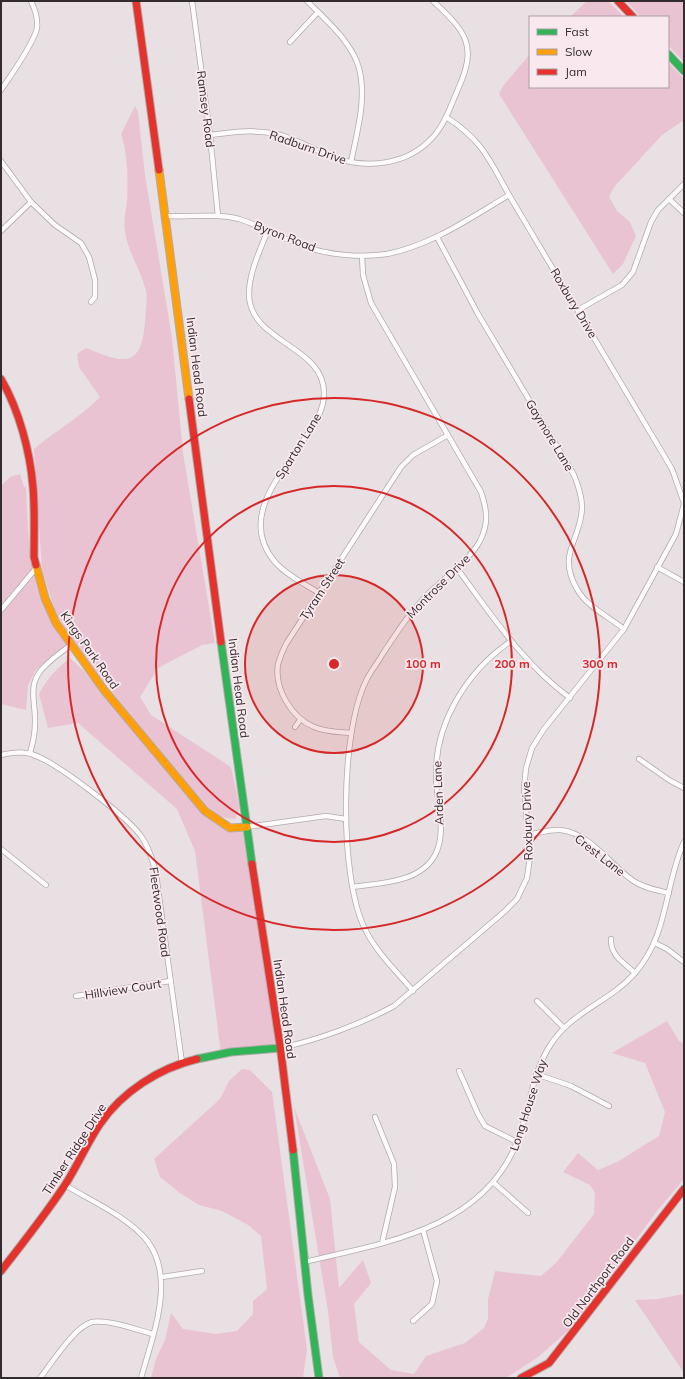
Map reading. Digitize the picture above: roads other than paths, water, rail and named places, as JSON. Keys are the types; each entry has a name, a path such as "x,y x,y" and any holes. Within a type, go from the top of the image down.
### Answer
{"main road":[{"name":"Indian Head Road","path":"136,1 247,827 280,1048 310,1326 319,1378"},
{"path":"618,1 632,16"},
{"path":"669,55 684,71"},
{"name":"Kings Park Road","path":"1,379 10,394 27,449 33,486 32,521 34,557 45,598 53,617 71,645 104,690 170,767 205,811 230,828 247,827"},
{"name":"Timber Ridge Drive","path":"1,1271 33,1231 65,1185 106,1116 124,1096 146,1080 182,1063 221,1054 280,1048"},
{"name":"Old Northport Road","path":"521,1378 549,1364 684,1190"}],"street":[{"path":"1,89 33,40 37,28 36,12 31,1"},
{"name":"Ramsey Road","path":"192,1 210,135 218,216"},
{"path":"307,1 348,46 359,67 362,93 359,123 351,162"},
{"name":"Radburn Drive","path":"210,135 248,130 277,134 333,157 371,165 393,161 417,150 433,137 446,117 468,63 468,46 462,31 433,1"},
{"path":"290,42 318,12"},
{"name":"Roxbury Drive","path":"280,1048 296,1044 375,1016 394,1006 504,912 516,899 527,878 530,857 524,788 526,768 532,748 544,729 624,629 676,534 684,503 672,469 509,195 484,150 466,129 446,117"},
{"path":"1,162 31,202 55,225 81,243 89,257 95,280 95,297 91,302"},
{"path":"578,310 622,285 633,272 651,222 658,210 684,184"},
{"name":"Byron Road","path":"166,216 218,216 237,219 268,230 304,246 332,253 362,256 393,252 437,237 509,195"},
{"path":"669,199 684,213"},
{"path":"1,231 31,202"},
{"name":"Sparton Lane","path":"268,230 251,280 249,295 252,308 258,320 268,330 306,356 322,381 324,394 321,409 314,423 271,488 264,501 259,518 266,549 275,562 287,572 319,593"},
{"name":"Gaymore Lane","path":"437,237 478,314 574,475 580,490 582,508 568,557 571,574 577,590 588,602 624,629"},
{"name":"Montrose Drive","path":"362,256 364,275 371,303 481,492 487,510 485,525 480,540 472,552 404,621 366,680 354,712 351,733 346,819 347,855 353,887 359,914 365,930 376,946 413,991"},
{"name":"Tyram Street","path":"351,733 315,728 300,720 287,702 279,684 278,665 286,644 401,467 413,455 448,435"},
{"path":"1,610 36,567"},
{"path":"456,567 511,641 535,669 570,698"},
{"path":"657,567 684,582"},
{"name":"Arden Lane","path":"353,887 384,883 411,876 424,868 435,855 440,839 436,779 437,751 443,728 459,695 477,670 492,654 511,641"},
{"path":"30,753 36,721 32,698 34,681 42,669 71,645"},
{"path":"295,727 300,720"},
{"name":"Fleetwood Road","path":"1,755 9,753 30,753 54,764 131,825 143,839 152,856 156,874 182,1063"},
{"path":"639,759 669,780 684,788"},
{"path":"247,827 326,816 346,819"},
{"name":"Crest Lane","path":"528,835 550,830 560,830 574,834 587,842 633,881 646,888 669,893"},
{"name":"Long House Way","path":"304,1262 382,1243 423,1230 473,1203 494,1183 510,1158 517,1142 536,1074 546,1051 564,1028 610,996 635,973 655,943 678,856 684,842"},
{"path":"1,849 46,884"},
{"path":"612,939 611,945 613,953 635,973"},
{"path":"655,943 667,949 684,962"},
{"name":"Hillview Court","path":"76,996 170,981"},
{"path":"537,1001 564,1028"},
{"path":"459,1071 485,1126 517,1142"},
{"path":"536,1074 571,1086 609,1106"},
{"path":"375,1117 394,1164 395,1187 382,1243"},
{"path":"494,1183 528,1213"},
{"path":"65,1185 126,1221 141,1234 154,1252 162,1277 160,1304 141,1378"},
{"path":"412,1321 432,1304 437,1281 423,1230"},
{"path":"162,1277 202,1271"},
{"path":"40,1378 76,1332 92,1322 106,1322 153,1334"}]}
